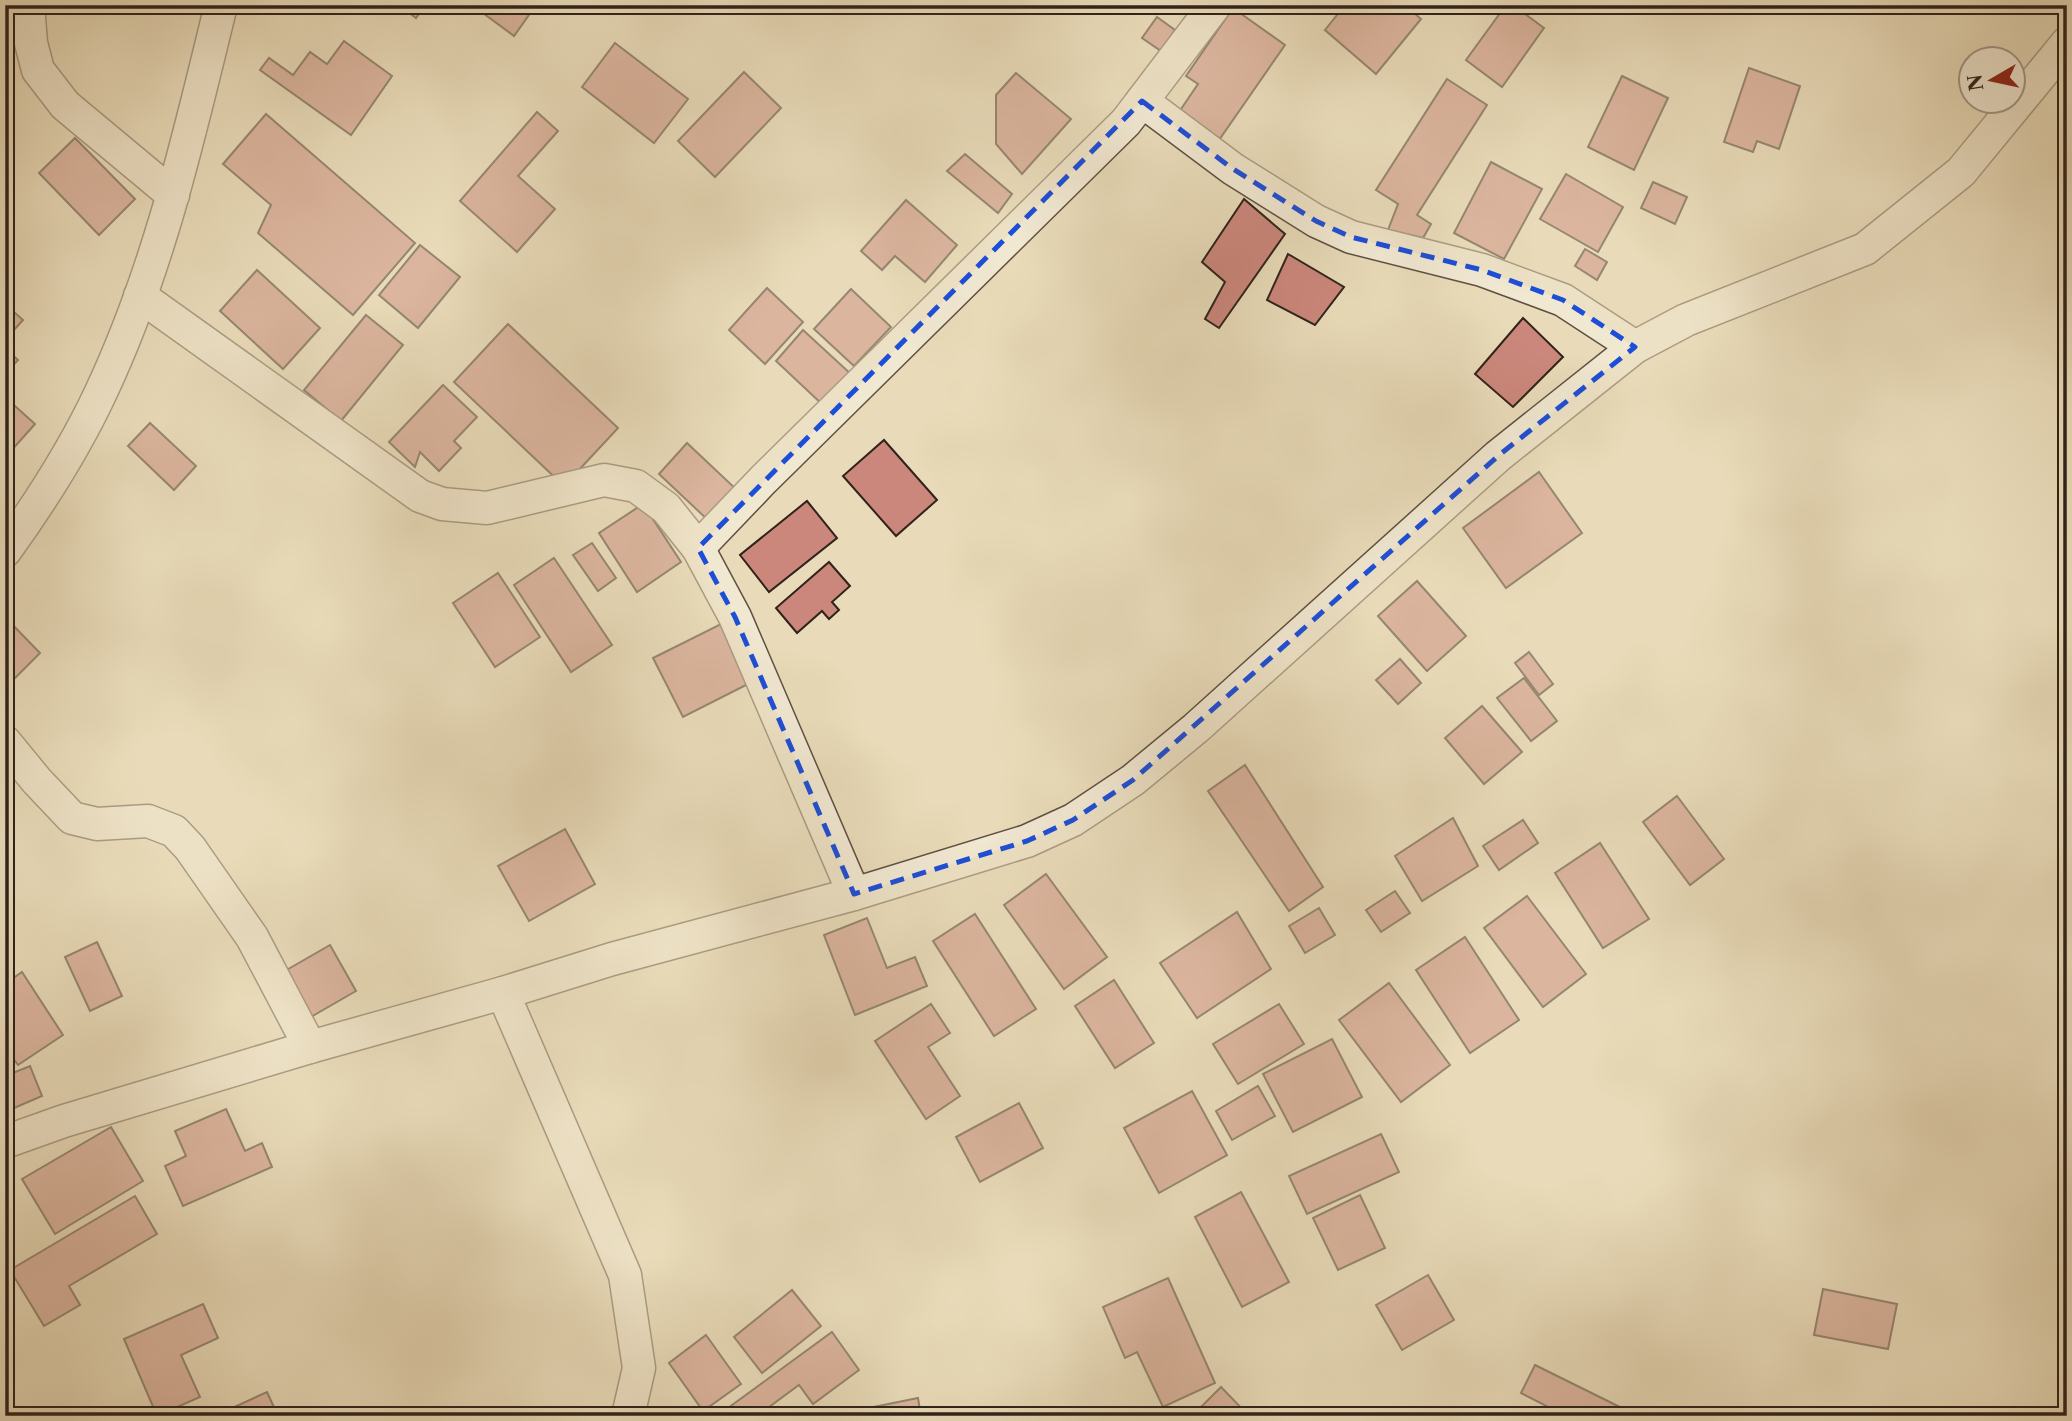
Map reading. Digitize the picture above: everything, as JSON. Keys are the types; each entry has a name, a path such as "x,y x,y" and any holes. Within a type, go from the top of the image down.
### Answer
{"street":[{"path":"28,5 31,43 38,70 65,105 173,195"},
{"path":"5,551 69,455 102,391 141,296 173,195 221,5"},
{"path":"698,548 764,479 1126,122 1215,5"},
{"path":"5,1142 64,1121 310,1047 503,993 612,959 854,894 1027,841 1073,820 1133,780 1196,728 1497,456 1635,347 1686,320 1866,249 1961,172 2067,43"},
{"path":"1142,101 1233,169 1316,220 1351,237 1482,270 1563,300 1635,347"},
{"path":"141,296 420,496 442,504 487,508 604,480 636,486 666,508 698,548 735,617 854,894"},
{"path":"5,742 72,818 97,824 148,821 174,831 190,848 252,937 310,1047"},
{"path":"503,993 625,1275 639,1368 628,1416"}],"highlighted area":[{"path":"1142,101 1233,169 1316,221 1351,237 1482,270 1563,300 1635,347 1498,456 1133,780 1073,820 1027,841 854,894 735,617 698,548"}],"building":[{"path":"399,5 425,5 416,18"},
{"path":"472,5 536,5 514,36"},
{"path":"1345,5 1405,5 1421,19 1376,74 1325,30"},
{"path":"1506,5 1513,5 1544,28 1502,87 1466,60"},
{"path":"1233,8 1285,45 1219,140 1179,112 1198,84 1186,76"},
{"path":"1157,17 1175,30 1161,51 1142,38"},
{"path":"344,41 392,76 351,135 260,70 269,58 293,75 310,52 327,64"},
{"path":"615,43 688,99 654,143 582,87"},
{"path":"1749,68 1800,86 1779,149 1757,141 1753,152 1724,142"},
{"path":"744,72 781,108 715,177 678,141"},
{"path":"1016,73 1071,119 1022,174 996,144 996,95"},
{"path":"1622,76 1668,98 1634,170 1588,147"},
{"path":"1447,79 1487,105 1417,215 1431,224 1423,238 1388,230 1398,204 1376,190"},
{"path":"537,112 558,131 518,176 555,209 517,252 460,201"},
{"path":"266,114 415,243 353,315 258,233 271,205 223,164"},
{"path":"75,138 135,199 99,235 39,173"},
{"path":"5,139 14,147 5,158"},
{"path":"965,154 1012,194 998,213 947,171"},
{"path":"1491,162 1542,189 1504,259 1454,233"},
{"path":"1566,174 1623,207 1598,252 1540,219"},
{"path":"1653,182 1687,197 1675,224 1641,208"},
{"path":"1244,199 1285,234 1219,328 1205,319 1225,282 1202,262"},
{"path":"906,200 957,245 925,282 895,256 882,270 861,251"},
{"path":"420,245 460,277 418,328 379,295"},
{"path":"1585,249 1607,262 1597,280 1575,266"},
{"path":"1288,254 1344,287 1315,325 1267,300"},
{"path":"257,270 320,328 283,369 220,311"},
{"path":"767,288 803,322 765,364 729,330"},
{"path":"851,289 891,327 854,366 814,329"},
{"path":"5,304 23,320 5,340"},
{"path":"366,315 403,345 341,421 304,390"},
{"path":"1523,318 1563,357 1513,407 1475,374"},
{"path":"508,324 618,428 564,486 454,382"},
{"path":"803,330 852,375 824,406 776,361"},
{"path":"5,348 18,360 5,374"},
{"path":"443,385 477,417 454,441 461,448 439,471 420,452 415,467 389,442"},
{"path":"5,397 35,424 10,452 5,447"},
{"path":"150,423 196,466 174,490 128,446"},
{"path":"884,440 937,500 896,536 843,476"},
{"path":"687,443 738,491 710,522 659,474"},
{"path":"1539,472 1582,533 1506,588 1463,528"},
{"path":"807,501 837,538 769,592 740,555"},
{"path":"643,504 681,562 637,592 599,533"},
{"path":"592,543 616,578 598,591 573,555"},
{"path":"554,558 612,645 571,672 514,585"},
{"path":"829,562 850,586 832,602 839,610 829,619 822,611 797,633 776,608"},
{"path":"498,573 540,637 495,667 453,603"},
{"path":"1417,581 1466,636 1427,671 1378,616"},
{"path":"5,617 40,653 5,688"},
{"path":"723,623 752,682 683,717 653,658"},
{"path":"1529,652 1553,684 1539,695 1515,663"},
{"path":"1400,659 1421,683 1398,704 1376,680"},
{"path":"1524,678 1557,721 1531,741 1497,698"},
{"path":"1482,706 1522,752 1484,784 1445,738"},
{"path":"1245,765 1323,887 1289,911 1208,791"},
{"path":"1677,796 1724,859 1690,885 1643,822"},
{"path":"1453,818 1478,866 1422,901 1395,856"},
{"path":"1523,820 1538,843 1499,870 1483,846"},
{"path":"565,829 595,884 529,921 498,866"},
{"path":"1600,843 1649,919 1603,948 1555,873"},
{"path":"1046,874 1107,957 1064,989 1004,905"},
{"path":"1395,891 1410,913 1381,932 1366,910"},
{"path":"1527,896 1586,974 1543,1007 1484,928"},
{"path":"1319,908 1335,935 1305,953 1289,926"},
{"path":"1237,912 1271,969 1197,1018 1160,963"},
{"path":"975,914 1036,1009 994,1036 933,941"},
{"path":"867,918 887,968 915,957 927,986 855,1015 824,935"},
{"path":"1465,937 1519,1020 1470,1053 1416,970"},
{"path":"97,942 122,996 90,1011 65,957"},
{"path":"330,945 356,991 309,1018 283,972"},
{"path":"22,972 63,1035 18,1065 5,1047 5,984"},
{"path":"1114,980 1154,1043 1115,1068 1075,1006"},
{"path":"1389,983 1450,1065 1401,1102 1339,1020"},
{"path":"931,1004 950,1033 928,1047 960,1096 926,1119 875,1041"},
{"path":"1279,1004 1304,1044 1238,1084 1213,1044"},
{"path":"1332,1039 1362,1097 1293,1132 1263,1074"},
{"path":"5,1053 13,1073 30,1066 42,1096 5,1112"},
{"path":"1258,1086 1275,1116 1232,1140 1216,1111"},
{"path":"1192,1091 1227,1155 1159,1193 1124,1128"},
{"path":"1019,1103 1043,1148 980,1182 956,1137"},
{"path":"226,1109 245,1151 262,1143 272,1167 183,1206 165,1166 186,1156 175,1131"},
{"path":"111,1127 143,1181 55,1234 22,1179"},
{"path":"1381,1134 1399,1172 1307,1214 1289,1176"},
{"path":"1241,1192 1289,1282 1242,1307 1195,1217"},
{"path":"1360,1195 1385,1248 1338,1270 1313,1218"},
{"path":"135,1196 157,1234 69,1286 80,1305 44,1326 10,1270"},
{"path":"1428,1275 1454,1320 1402,1350 1376,1305"},
{"path":"1168,1278 1215,1383 1163,1407 1137,1352 1125,1358 1103,1307"},
{"path":"1823,1289 1897,1304 1888,1349 1814,1335"},
{"path":"792,1290 821,1326 762,1373 734,1337"},
{"path":"203,1304 218,1338 181,1355 200,1397 157,1416 124,1339"},
{"path":"832,1332 859,1370 813,1404 799,1385 757,1416 717,1416"},
{"path":"706,1335 741,1384 703,1411 669,1363"},
{"path":"1535,1365 1638,1416 1566,1416 1521,1393"},
{"path":"1221,1387 1249,1416 1192,1416"},
{"path":"267,1392 278,1416 233,1416 230,1409"},
{"path":"918,1398 921,1416 829,1416"}]}
